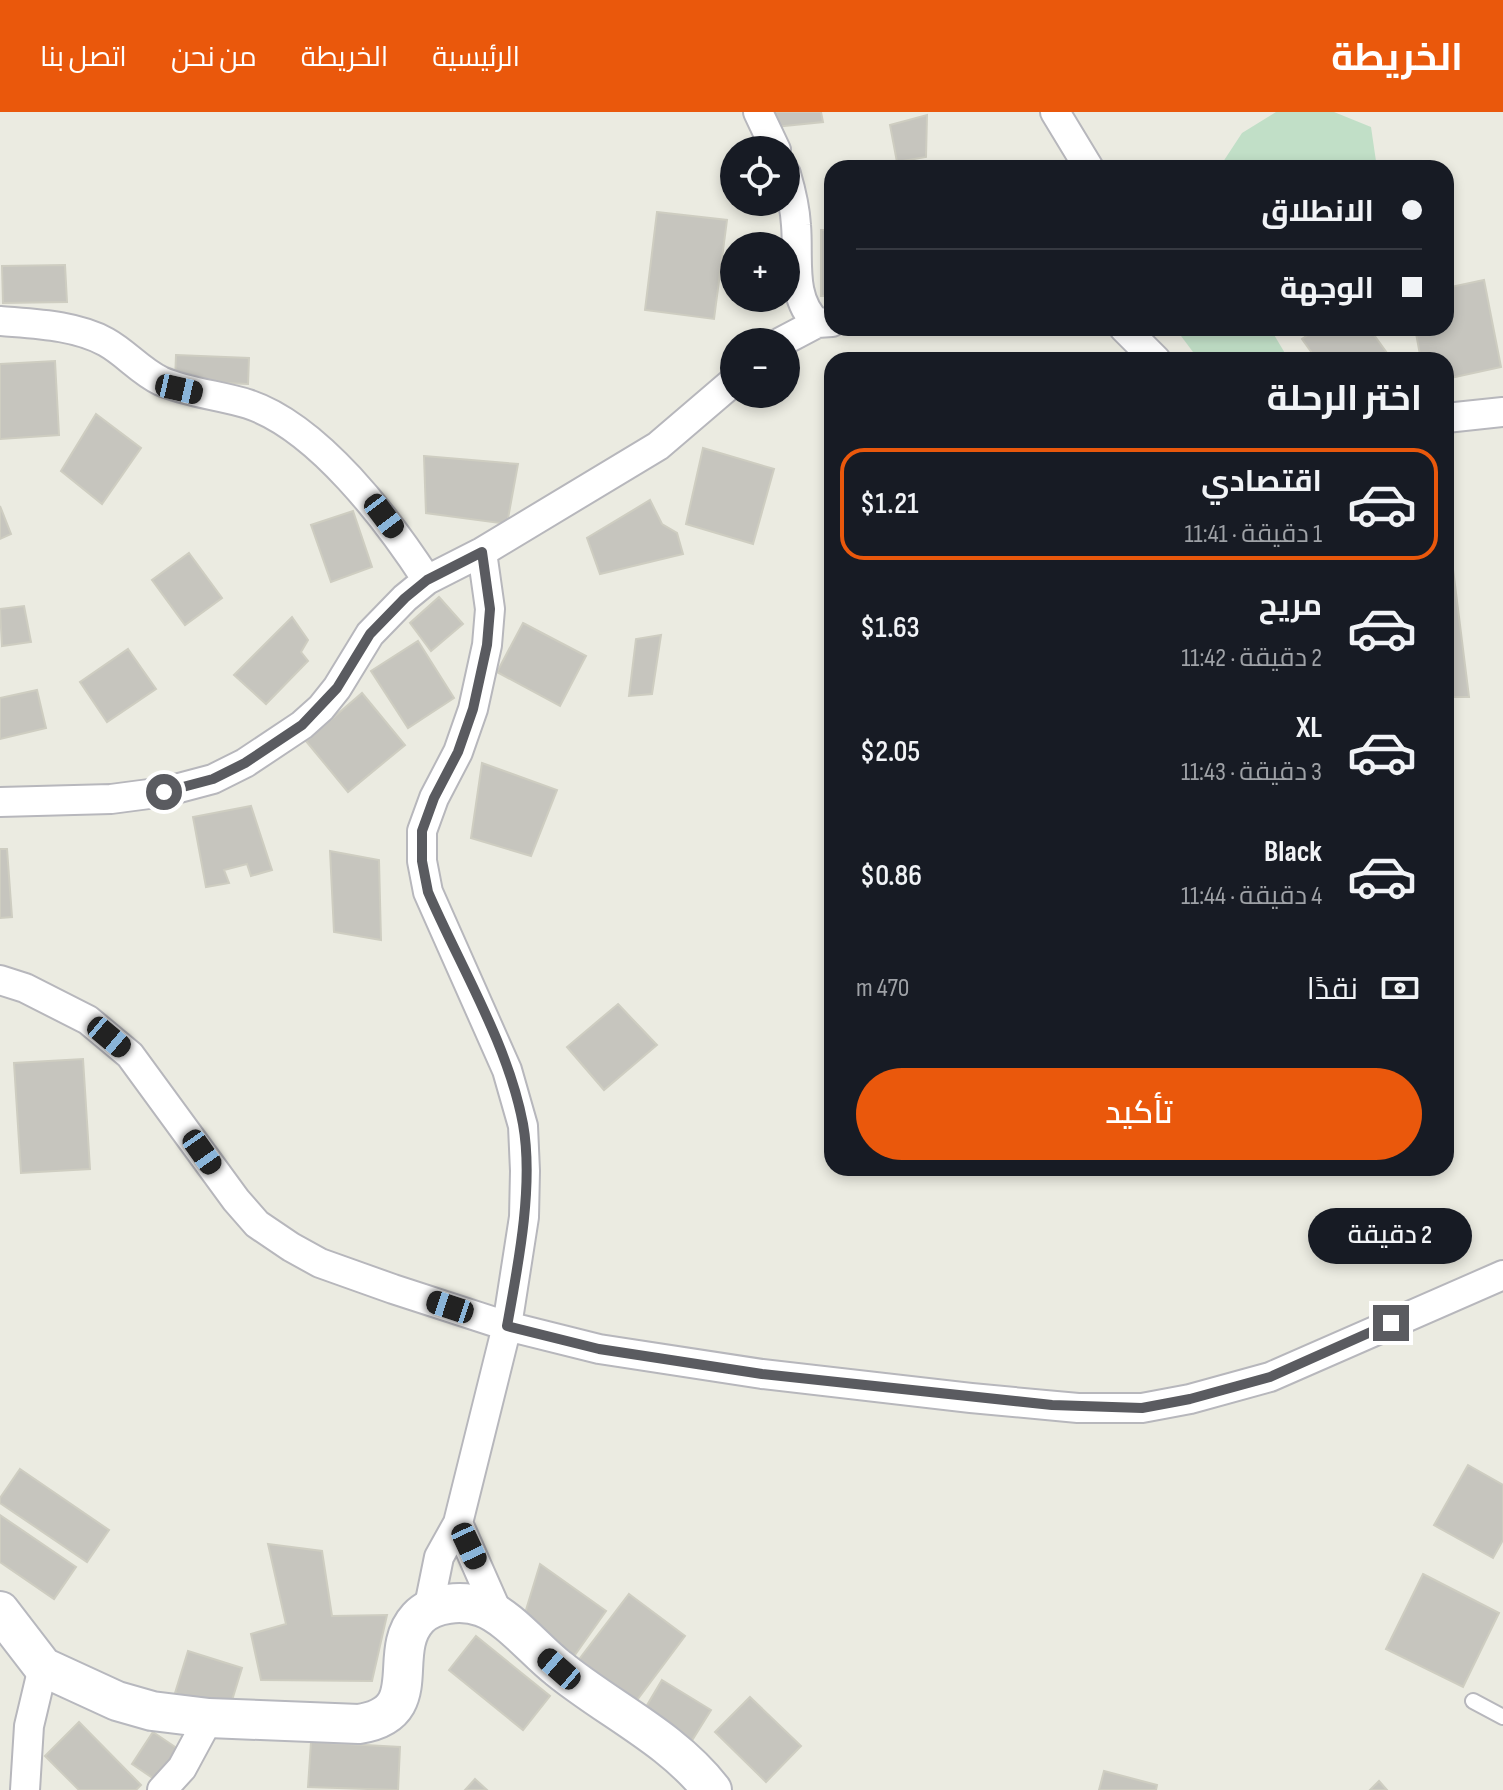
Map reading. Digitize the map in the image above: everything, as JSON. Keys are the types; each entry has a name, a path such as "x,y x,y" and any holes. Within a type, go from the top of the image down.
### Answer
{"street":[{"path":"758,112 769,136"},
{"path":"1055,112 1084,160"},
{"path":"795,216 800,296 805,308 824,321"},
{"path":"0,321 82,332 107,342 144,373 179,389 248,404 272,414 306,436 384,516 427,580"},
{"path":"800,333 824,322"},
{"path":"1132,336 1148,352"},
{"path":"0,802 111,799 164,792 213,779 245,763 302,725 321,708 370,634 427,580 482,552 658,446 720,393"},
{"path":"1454,417 1503,412"},
{"path":"428,1611 439,1557 458,1523 507,1326 524,1217 523,1126 507,1070 428,892 422,861 422,831 434,798 458,752 473,709 487,645 490,609 482,552"},
{"path":"0,781 60,799"},
{"path":"0,980 25,988 88,1020 130,1055 236,1200 257,1224 291,1247 320,1263 378,1284 507,1326 599,1349 762,1374 1063,1406 1142,1408 1190,1399 1270,1377 1503,1275"},
{"path":"458,1523 500,1618"},
{"path":"0,1611 43,1667 117,1701 152,1711 209,1718 359,1724 375,1722 394,1707 401,1694 407,1640 417,1618 428,1611 457,1603 474,1604 500,1618 559,1669 659,1740 712,1790"},
{"path":"25,1790 29,1726 43,1667"},
{"path":"171,1788 209,1718"}],"lane":[{"path":"1473,1701 1503,1717"}],"green space":[{"path":"1276,112 1334,112 1371,127 1376,160 1224,160 1242,133"},
{"path":"1181,336 1275,336 1284,352 1193,352"}],"building":[{"path":"770,112 821,112 823,122 775,127"},
{"path":"927,115 926,157 897,160 890,125"},
{"path":"657,212 727,220 725,232 720,232 720,273 714,319 645,310"},
{"path":"821,230 824,230 824,296 821,296"},
{"path":"65,265 67,302 3,303 2,266"},
{"path":"1484,280 1501,367 1454,377 1454,352 1420,352 1416,336 1454,336 1454,286"},
{"path":"1306,336 1375,336 1386,352 1311,352 1302,339"},
{"path":"176,355 249,358 248,384 175,381"},
{"path":"55,361 59,435 0,439 0,364"},
{"path":"96,414 141,448 102,504 61,471"},
{"path":"703,448 774,469 753,544 686,524"},
{"path":"424,456 518,464 507,524 426,513"},
{"path":"650,500 662,524 677,533 683,554 600,574 587,538"},
{"path":"0,506 11,534 0,539"},
{"path":"353,511 372,567 331,582 311,525"},
{"path":"189,553 222,598 185,625 152,580"},
{"path":"1454,577 1469,697 1454,697"},
{"path":"439,597 463,624 431,651 410,623"},
{"path":"24,606 31,642 2,646 0,609"},
{"path":"292,617 308,640 301,652 308,661 266,704 234,675"},
{"path":"523,623 586,656 560,706 497,672"},
{"path":"661,635 652,694 629,696 636,639"},
{"path":"418,641 454,698 408,728 371,671"},
{"path":"128,649 156,689 107,722 80,682"},
{"path":"37,690 46,728 0,739 0,698"},
{"path":"362,693 405,745 348,792 306,741"},
{"path":"482,763 557,790 531,856 471,838"},
{"path":"251,806 272,870 251,876 247,864 224,870 229,883 206,887 193,817"},
{"path":"0,849 7,849 12,917 0,918"},
{"path":"330,851 379,860 381,940 334,932"},
{"path":"618,1004 657,1045 604,1090 567,1047"},
{"path":"83,1059 90,1169 21,1173 14,1063"},
{"path":"1468,1465 1503,1485 1503,1540 1493,1558 1434,1525"},
{"path":"20,1469 109,1530 87,1562 0,1503 0,1498"},
{"path":"0,1515 76,1567 54,1599 0,1562"},
{"path":"268,1544 322,1551 332,1616 387,1615 372,1681 261,1680 251,1634 286,1624"},
{"path":"540,1564 606,1611 572,1659 522,1623"},
{"path":"1423,1574 1499,1613 1463,1687 1386,1649"},
{"path":"629,1594 685,1636 631,1708 574,1666"},
{"path":"476,1636 550,1696 523,1730 449,1670"},
{"path":"188,1651 242,1668 229,1710 175,1693"},
{"path":"662,1680 711,1710 691,1742 643,1712"},
{"path":"750,1697 801,1746 766,1782 715,1732"},
{"path":"79,1722 141,1785 136,1790 79,1790 45,1756"},
{"path":"153,1732 181,1751 160,1783 132,1764"},
{"path":"311,1742 400,1747 398,1790 308,1787"},
{"path":"1104,1771 1157,1785 1156,1790 1099,1790"},
{"path":"475,1779 487,1790 465,1790"},
{"path":"1379,1781 1387,1790 1370,1790"}],"route":[{"path":"164,792 213,779 245,763 302,725 337,688 370,634 405,598 427,580 482,552 490,609 487,645 473,709 458,752 434,798 422,831 422,861 428,892 507,1070 523,1126 524,1217 507,1326 599,1349 762,1374 1078,1408 1142,1408 1190,1399 1270,1377 1391,1323"}]}
